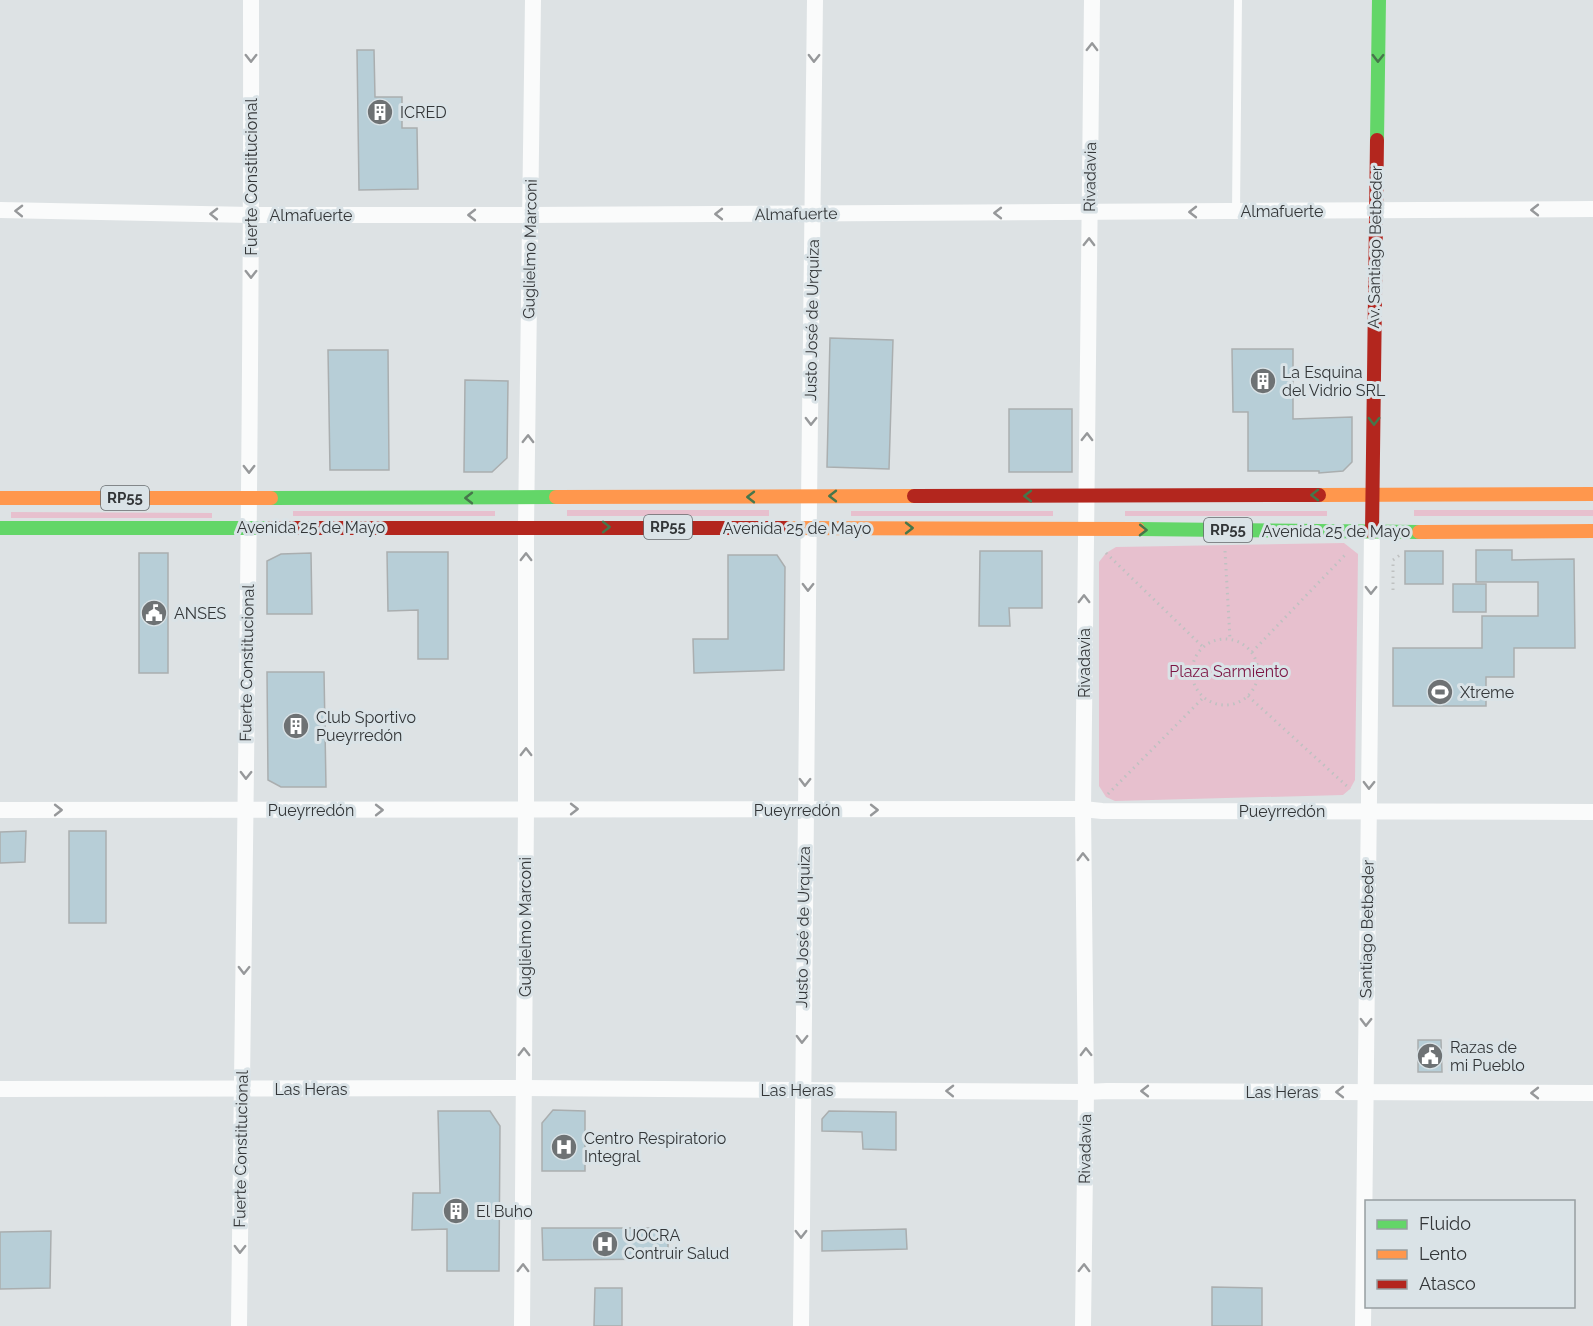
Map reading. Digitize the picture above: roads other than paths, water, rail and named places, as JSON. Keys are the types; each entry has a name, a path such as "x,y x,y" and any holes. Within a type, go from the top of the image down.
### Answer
{"main road":[{"name":"Av. Santiago Betbeder","path":"1372,532 1379,0"},
{"name":"Avenida 25 de Mayo","path":"0,498 1593,494"},
{"name":"Avenida 25 de Mayo","path":"0,528 1085,528 1372,532 1593,531"}],"street":[{"name":"Fuerte Constitucional","path":"239,1326 249,527 251,0"},
{"name":"Guglielmo Marconi","path":"522,1326 526,527 532,0"},
{"name":"Justo José de Urquiza","path":"801,1326 801,1090 815,0"},
{"name":"Rivadavia","path":"1083,1326 1086,1092 1083,809 1092,0"},
{"name":"Almafuerte","path":"0,210 251,215 530,216 1593,209"},
{"name":"Santiago Betbeder","path":"1363,1326 1372,532"},
{"name":"Pueyrredón","path":"0,810 1083,809 1102,811 1593,812"},
{"name":"Las Heras","path":"0,1089 524,1088 1593,1093"}],"lane":[{"path":"1236,212 1238,0"}],"place":[{"name":"ICRED","path":"380,112"},
{"name":"La Esquina del Vidrio SRL","path":"1263,381"},
{"name":"ANSES","path":"154,613"},
{"name":"Xtreme","path":"1440,692"},
{"name":"Club Sportivo Pueyrredón","path":"296,726"},
{"name":"Razas de mi Pueblo","path":"1430,1056"},
{"name":"Centro Respiratorio Integral","path":"564,1147"},
{"name":"El Buho","path":"456,1211"},
{"name":"UOCRA Contruir Salud","path":"605,1244"}],"park label":[{"name":"Plaza Sarmiento","path":"1229,671"}]}
